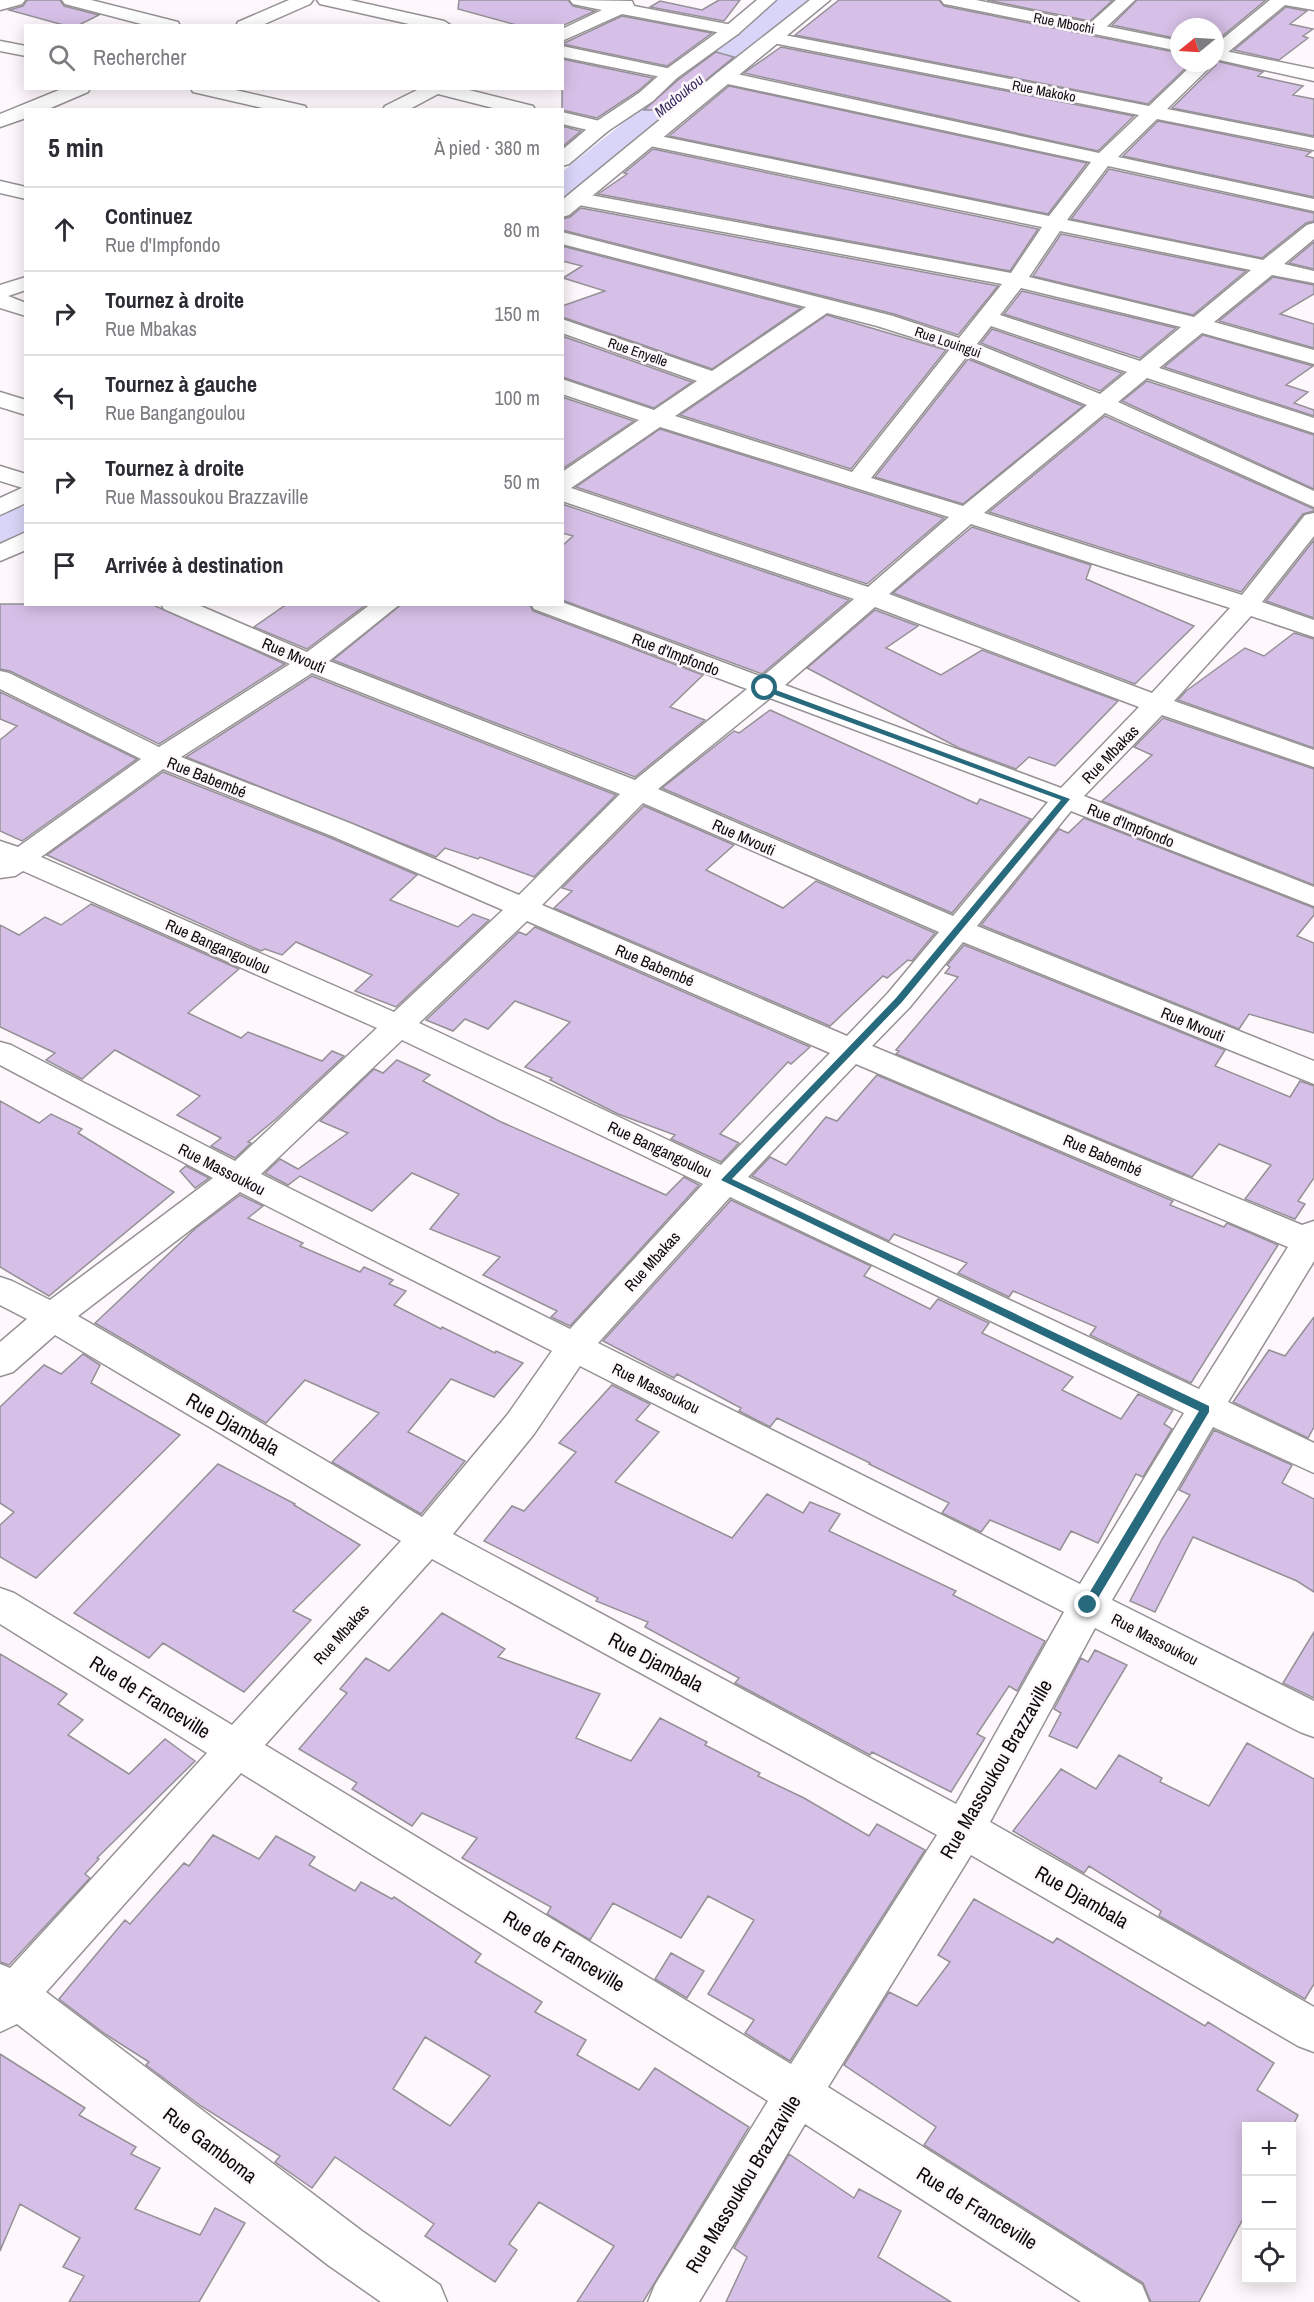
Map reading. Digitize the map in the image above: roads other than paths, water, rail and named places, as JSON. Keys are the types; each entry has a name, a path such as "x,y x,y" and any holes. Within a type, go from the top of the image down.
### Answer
{"street":[{"path":"0,5 15,0"},
{"path":"71,0 164,24"},
{"path":"249,24 304,0"},
{"path":"326,0 435,24"},
{"path":"579,0 628,4 732,30"},
{"path":"564,158 602,127 646,98 671,74 732,30 767,0"},
{"path":"571,205 723,77 821,0"},
{"name":"Rue Mbochi","path":"950,0 1170,44"},
{"path":"1094,29 1126,0"},
{"path":"1224,47 1283,0 1314,5"},
{"path":"564,35 628,4"},
{"name":"Rue Makoko","path":"774,38 1314,144"},
{"path":"0,46 24,51"},
{"path":"564,51 671,74"},
{"path":"1224,56 1314,75"},
{"path":"856,482 1016,280 1074,195 1104,159 1195,72"},
{"path":"723,77 1314,205"},
{"path":"31,108 76,90"},
{"path":"209,90 289,108"},
{"path":"396,108 432,90"},
{"path":"444,90 518,108"},
{"path":"564,118 602,127"},
{"path":"650,140 1314,277"},
{"path":"0,187 24,193"},
{"path":"571,205 1016,280 1199,325 1314,357"},
{"path":"0,1363 52,1317 238,1178 397,1024 523,908 639,791 765,688 968,514 1314,229"},
{"name":"Rue Louingui","path":"564,239 885,321 965,347 1103,403 1314,500"},
{"path":"0,292 20,276"},
{"path":"0,301 24,309"},
{"path":"564,482 822,306"},
{"path":"987,318 1314,426"},
{"name":"Rue Enyelle","path":"564,326 714,379"},
{"path":"564,387 656,419 856,482 968,514 1247,605 1314,630"},
{"path":"0,399 24,407"},
{"path":"0,473 24,481"},
{"path":"0,508 24,494"},
{"path":"564,494 870,597 1157,704 1314,759"},
{"name":"Rue Mbakas","path":"5,1997 237,1751 427,1538 521,1424 574,1347 726,1180 899,1000 956,928 1066,799 1247,605 1314,520"},
{"path":"0,554 24,540"},
{"name":"Rue Mvouti","path":"178,606 310,663 639,791 956,928 1314,1073"},
{"path":"7,861 160,758 310,663 385,606"},
{"name":"Rue d'Impfondo","path":"548,606 1066,799 1314,897"},
{"name":"Rue Babembé","path":"0,679 160,758 342,830 850,1049 1312,1240"},
{"name":"Rue Bangangoulou","path":"7,861 397,1024 1314,1460"},
{"name":"Rue Massoukou","path":"0,1052 238,1178 1314,1720"},
{"name":"Rue Massoukou Brazzaville","path":"672,2302 798,2094 964,1829 1088,1605 1205,1409 1312,1240"},
{"name":"Rue Djambala","path":"0,1290 52,1317 427,1538 964,1829 1314,2031"},
{"name":"Rue de Franceville","path":"0,1604 798,2094 1125,2302"},
{"name":"Rue Gamboma","path":"5,1997 345,2248 423,2302"}],"waterway":[{"name":"Madoukou","path":"564,189 796,0"},
{"name":"Madoukou","path":"0,536 24,521"}]}
